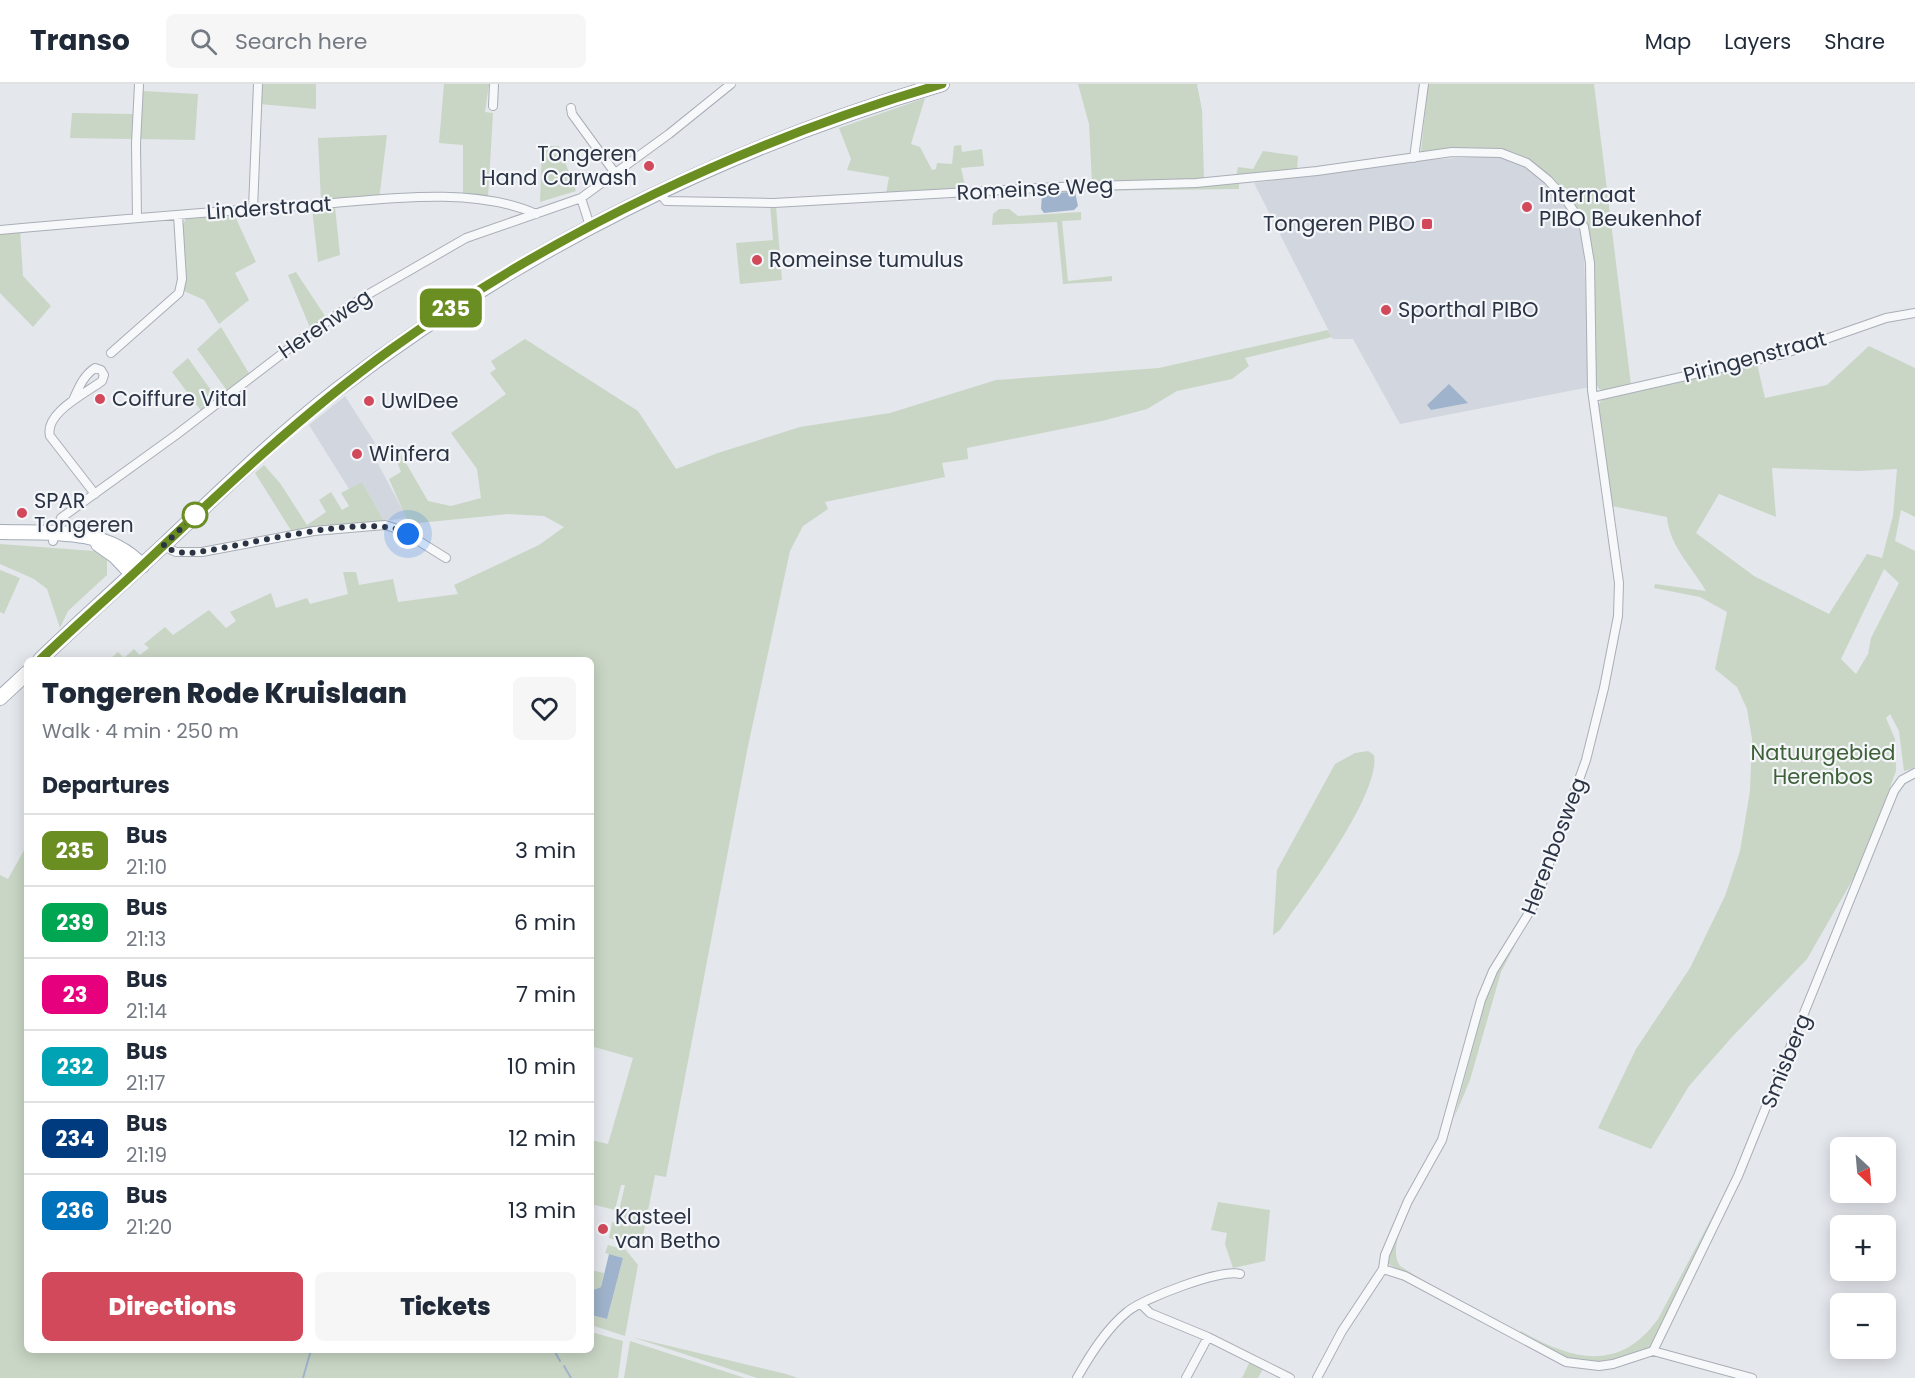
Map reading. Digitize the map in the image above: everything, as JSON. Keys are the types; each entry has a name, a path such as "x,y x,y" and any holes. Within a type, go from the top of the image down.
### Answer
{"main road":[{"path":"43,657 274,442 390,350 509,272 590,226 659,192 805,130 942,84"},
{"path":"0,532 53,537 100,545 137,570"},
{"path":"0,538 53,537"},
{"path":"0,698 24,676"}],"street":[{"path":"137,218 136,144 140,84"},
{"path":"253,209 258,84"},
{"path":"493,106 494,84"},
{"name":"Herenweg","path":"53,537 61,518 176,435 296,343 367,295 466,238 581,198 731,84"},
{"path":"1414,158 1424,84"},
{"path":"571,108 572,114 615,173"},
{"name":"Herenbosweg","path":"1317,1378 1342,1331 1383,1269 1385,1255 1408,1201 1442,1140 1475,1019 1493,971 1528,918 1539,894 1586,760 1604,688 1618,616 1619,583 1593,396 1588,241 1584,227 1567,201 1527,164 1501,153 1452,152 1414,158"},
{"name":"Romeinse Weg","path":"659,192 666,201 774,203 1058,187 1196,183 1414,158"},
{"name":"Linderstraat","path":"0,230 253,209 461,198 499,203 536,214"},
{"path":"581,198 590,226"},
{"path":"111,354 178,293 182,279 178,215"},
{"name":"Piringenstraat","path":"1593,396 1784,354 1886,318 1915,313"},
{"path":"74,398 51,421 48,428 50,436 94,494"},
{"path":"163,546 176,552 191,553 314,531 385,525 401,530 446,558"},
{"name":"Smisberg","path":"1653,1351 1738,1176 1894,791 1902,780 1915,773"},
{"path":"1383,1269 1424,1286 1566,1362 1599,1366 1613,1364 1653,1351 1752,1378"},
{"path":"1077,1378 1104,1336 1128,1311 1210,1275 1234,1272 1240,1274"},
{"path":"1141,1304 1150,1313 1208,1337 1290,1378"},
{"path":"1186,1378 1208,1337"}],"shaded area":[{"path":"1490,156 1509,158 1528,168 1563,202 1583,236 1590,387 1400,424 1353,339 1333,339 1254,183 1408,161"},
{"path":"345,396 375,443 369,447 407,518 384,521 362,482 349,489 309,425"}],"green space":[{"path":"262,84 316,84 316,109 259,104"},
{"path":"444,84 489,84 485,112 493,113 488,198 463,194 463,145 439,143"},
{"path":"1078,84 1197,84 1202,110 1204,180 1092,182 1089,124"},
{"path":"1428,84 1594,84 1631,385 1605,391 1599,389 1595,382 1588,234 1533,165 1533,162 1491,149 1464,148 1421,152"},
{"path":"142,91 198,94 195,140 140,139"},
{"path":"925,98 911,144 920,147 932,170 936,169 937,163 952,164 954,146 961,145 962,152 982,149 984,166 961,168 966,190 886,194 889,177 847,170 851,159 839,128"},
{"path":"72,113 133,114 132,139 70,138"},
{"path":"387,135 379,200 321,201 318,138"},
{"path":"542,146 559,146 576,191 540,202"},
{"path":"1263,151 1298,156 1297,171 1236,177 1238,167 1253,169"},
{"path":"1239,184 1239,189 1079,191 1079,188"},
{"path":"770,205 776,206 782,280 740,284 736,243 773,240"},
{"path":"335,207 340,255 318,262 312,208"},
{"path":"999,209 1009,209 1018,216 1081,212 1081,220 1062,221 1068,281 1112,276 1112,281 1063,284 1057,222 992,225 993,214"},
{"path":"234,214 256,262 235,273 249,300 219,324 204,300 184,291 182,226 187,217"},
{"path":"20,230 23,276 51,306 33,327 0,293 0,233"},
{"path":"296,272 327,319 311,330 288,275"},
{"path":"221,327 250,375 228,392 197,349"},
{"path":"1328,330 1332,337 1245,358 1249,366 1232,379 1177,391 1147,409 1102,421 967,448 968,459 942,463 945,477 825,502 828,509 803,526 790,551 748,746 666,1177 655,1175 643,1236 626,1243 609,1238 612,1222 616,1223 625,1185 621,1185 615,1210 594,1205 594,1141 608,1144 633,1058 594,1047 594,657 125,657 134,649 140,655 149,648 144,644 165,627 173,635 209,610 226,628 236,621 230,612 271,593 276,608 307,598 310,604 348,594 343,572 356,572 359,585 393,579 398,602 458,594 454,585 539,545 564,527 544,516 508,514 409,524 389,479 401,472 393,451 399,451 428,501 451,506 481,498 477,469 451,433 506,394 490,373 496,369 491,361 525,339 638,411 676,469 800,427 890,413 996,380 1159,368"},
{"name":"Natuurgebied Herenbos","path":"1869,346 1915,368 1915,517 1901,510 1895,541 1915,551 1915,768 1904,771 1899,731 1890,714 1886,718 1895,739 1896,771 1861,865 1807,959 1732,1037 1689,1086 1651,1149 1598,1128 1636,1049 1690,968 1725,896 1740,851 1750,791 1752,739 1747,709 1737,687 1715,669 1727,612 1700,597 1654,588 1655,584 1706,591 1682,556 1672,537 1667,517 1612,506 1597,408 1602,399 1608,397 1757,364 1765,398 1827,385","holes":["1772,468 1858,471 1897,469 1893,516 1882,558 1867,554 1829,614 1754,576 1696,533 1719,494 1776,517","1884,569 1899,583 1871,638 1868,654 1856,674 1841,659"]},
{"path":"188,358 218,400 202,412 172,372"},
{"path":"264,465 280,483 307,525 326,512 319,500 331,492 342,510 349,506 341,493 362,482 384,521 292,532 255,473"},
{"path":"0,544 94,551 107,560 107,575 68,611 60,628 47,589 34,579 0,564"},
{"path":"0,570 20,578 4,614 0,612"},
{"path":"118,652 123,657 112,657"},
{"path":"1368,751 1374,755 1373,772 1366,794 1354,818 1306,893 1280,930 1273,935 1277,870 1335,764 1355,753"},
{"path":"24,850 24,1353 594,1353 594,1333 623,1341 618,1378 0,1378 0,875 8,879"},
{"path":"1516,943 1501,972 1470,1080 1454,1118 1486,998 1496,970"},
{"path":"1729,1185 1731,1187 1654,1345 1637,1354 1594,1362 1558,1354 1519,1334 1521,1331 1558,1349 1576,1354 1594,1356 1611,1354 1627,1348 1643,1336 1658,1319"},
{"path":"1218,1202 1270,1210 1265,1261 1233,1268 1225,1244 1227,1233 1211,1230"},
{"path":"1405,1214 1397,1240 1397,1260 1400,1266 1441,1292 1390,1265 1387,1260"},
{"path":"608,1245 626,1250 638,1265 625,1336 594,1326 594,1316 607,1319 623,1258 605,1253"},
{"path":"594,1271 604,1273 601,1287 594,1290"},
{"path":"632,1337 786,1374 798,1378 757,1378"},
{"path":"630,1341 745,1378 624,1378"},
{"path":"1250,1361 1264,1367 1258,1378 1242,1378"}],"water":[{"path":"1075,192 1078,206 1074,210 1044,213 1041,209 1042,193"},
{"path":"1449,384 1468,403 1431,410 1427,405"},
{"path":"609,1254 623,1258 607,1319 594,1316 594,1290 601,1287"}],"waterway":[{"path":"303,1378 310,1353"},
{"path":"556,1353 560,1361"},
{"path":"564,1366 571,1378"}],"bus line":[{"name":"235","path":"43,657 274,442 336,391 441,315 551,247 659,192 805,130 942,84"}],"place":[{"name":"Tongeren Hand Carwash","path":"649,166"},
{"name":"Internaat PIBO Beukenhof","path":"1527,207"},
{"name":"Tongeren PIBO","path":"1427,224"},
{"name":"Romeinse tumulus","path":"757,260"},
{"name":"Sporthal PIBO","path":"1386,310"},
{"name":"Coiffure Vital","path":"100,399"},
{"name":"UwIDee","path":"369,401"},
{"name":"Winfera","path":"357,454"},
{"name":"SPAR Tongeren","path":"22,513"},
{"name":"Kasteel van Betho","path":"603,1229"}],"route":[{"path":"195,515 163,546 176,552 202,552 314,531 385,525 408,534"}]}
